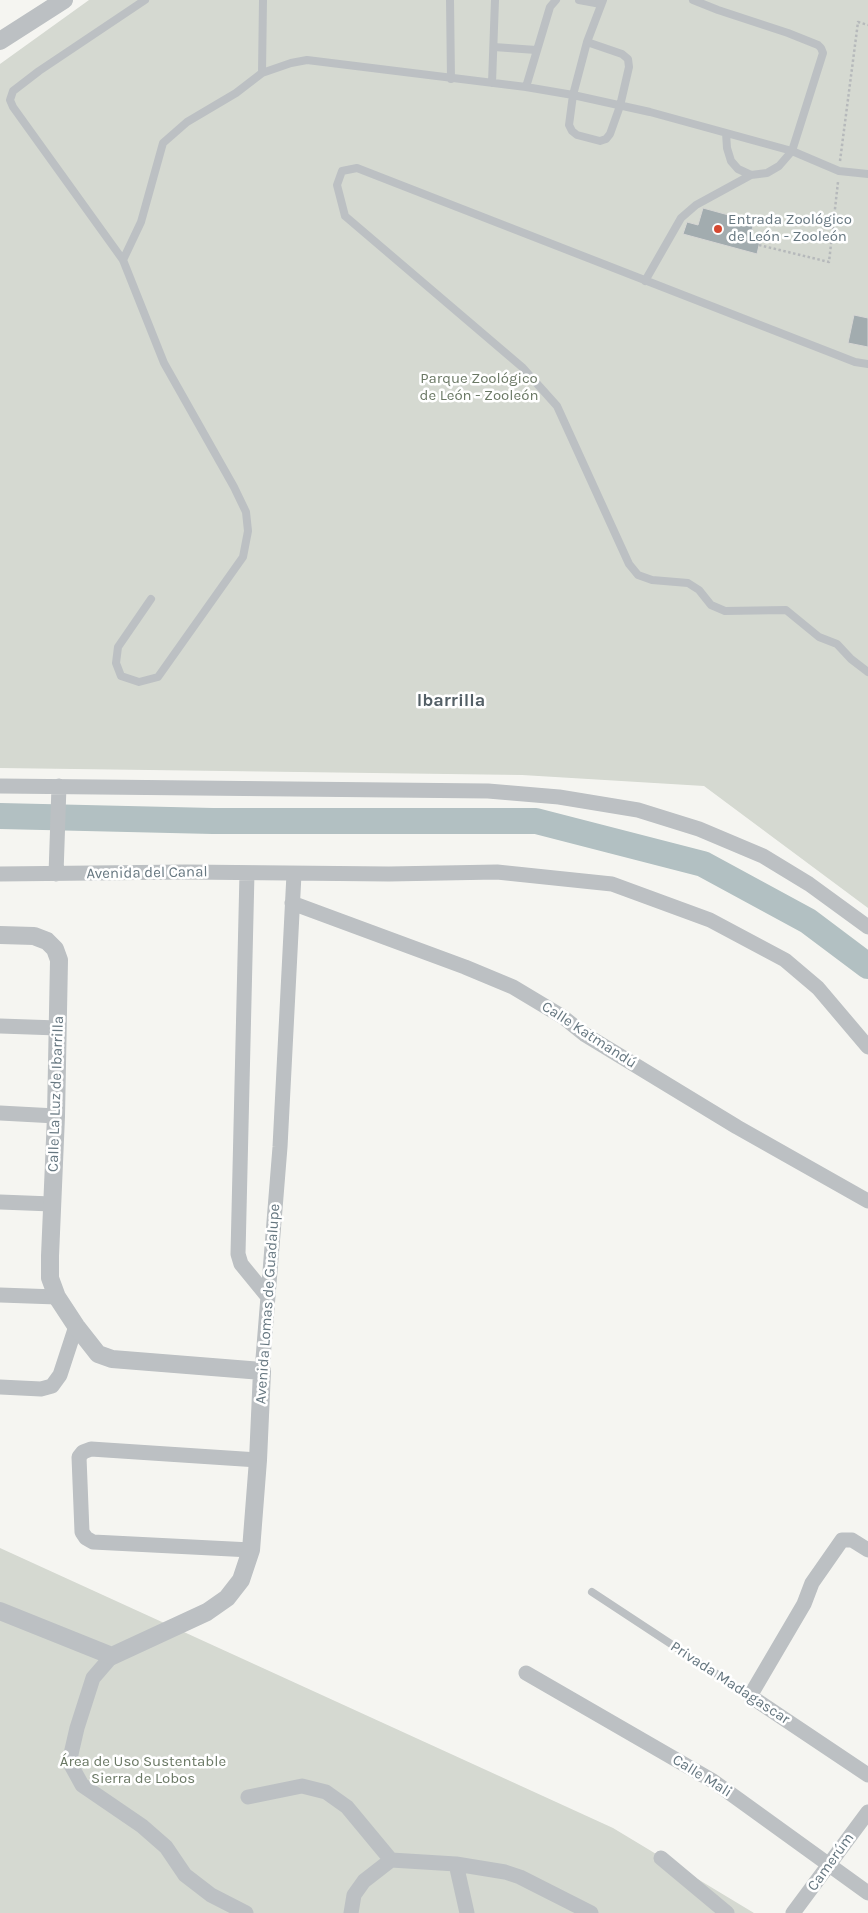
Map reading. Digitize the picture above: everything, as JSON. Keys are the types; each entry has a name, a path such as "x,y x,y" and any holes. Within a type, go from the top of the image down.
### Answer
{"street":[{"path":"0,42 64,0"},
{"path":"0,786 59,792 488,791 559,797 628,809 699,829 763,856 809,884 868,927"},
{"path":"56,874 59,792"},
{"name":"Avenida del Canal","path":"0,874 497,872 612,884 710,920 785,960 818,988 868,1047"},
{"path":"248,873 238,1254 241,1264 268,1297"},
{"name":"Avenida Lomas de Guadalupe","path":"112,1656 207,1612 228,1598 241,1580 251,1550 262,1371 280,1147 294,874"},
{"name":"Calle Katmandú","path":"292,904 465,966 513,987 563,1017 584,1034 728,1122 868,1201"},
{"name":"Calle La Luz de Ibarrilla","path":"0,935 34,936 47,941 55,949 59,960 50,1278 57,1297 76,1326 98,1354 112,1360 262,1371"},
{"path":"0,1026 58,1028"},
{"path":"0,1113 56,1116"},
{"path":"0,1202 52,1204"},
{"path":"0,1295 57,1297"},
{"path":"0,1388 41,1389 52,1386 60,1375 76,1326"},
{"path":"251,1550 93,1542 86,1538 82,1532 79,1457 82,1452 91,1449 258,1460"},
{"path":"750,1696 804,1604 812,1583 842,1540 852,1540 868,1550"},
{"path":"0,1611 112,1656 94,1678 76,1728 71,1765 82,1785 142,1826 166,1848 186,1876 212,1895 246,1913"},
{"name":"Calle Mali","path":"526,1672 713,1781 830,1864 868,1894"},
{"name":"Privada Madagascar","path":"750,1696 868,1775"},
{"path":"248,1797 302,1786 326,1792 347,1807 391,1860"},
{"name":"Camerúm","path":"793,1913 868,1812"},
{"path":"661,1858 727,1913"},
{"path":"351,1913 354,1895 364,1880 391,1860 456,1864 505,1872 520,1877 591,1913"},
{"path":"456,1864 468,1913"}],"lane":[{"path":"145,0 39,71 13,91 10,100 13,107 123,260 164,363 234,487 246,512 248,531 243,557 158,677 139,682 122,676 116,663 118,647 152,599"},
{"path":"262,74 263,0"},
{"path":"450,0 451,79"},
{"path":"492,83 495,0"},
{"path":"526,87 550,7 556,0"},
{"path":"579,0 602,2 587,42 573,95 569,125 577,135 600,141 610,134 620,106 629,66 628,59 622,54 587,42"},
{"path":"644,281 681,218 696,205 751,175 767,173 779,166 792,151 823,53 818,45 693,0"},
{"path":"494,47 536,50"},
{"path":"123,260 141,222 163,143 187,122 236,93 262,74 291,63 307,60 526,87 573,95 792,151 839,170 868,174"},
{"path":"726,133 727,148 732,161 738,169 751,175"},
{"path":"868,364 855,362 357,168 342,170 337,185 345,216 522,367 557,406 629,564 638,575 652,580 688,583 699,590 711,606 725,611 786,610 819,637 837,644 851,659 868,672"},
{"name":"Privada Madagascar","path":"592,1592 750,1696"}],"green space":[{"name":"Parque Zoológico de León - Zooleón","path":"89,0 868,0 868,908 704,786 522,775 0,768 0,64"},
{"name":"Área de Uso Sustentable Sierra de Lobos","path":"0,1548 613,1828 754,1913 0,1913"}],"building":[{"name":"Entrada Zoológico de León - Zooleón","path":"703,208 754,222 750,238 760,241 757,254 683,234 687,222 698,225"},
{"path":"854,315 868,318 868,347 848,343"}],"waterway":[{"path":"0,816 213,821 536,821 703,864 808,921 868,966"}],"place":[{"name":"Entrada Zoológico de León - Zooleón","path":"718,229"}],"district":[{"name":"Ibarrilla","path":"451,701"}]}
